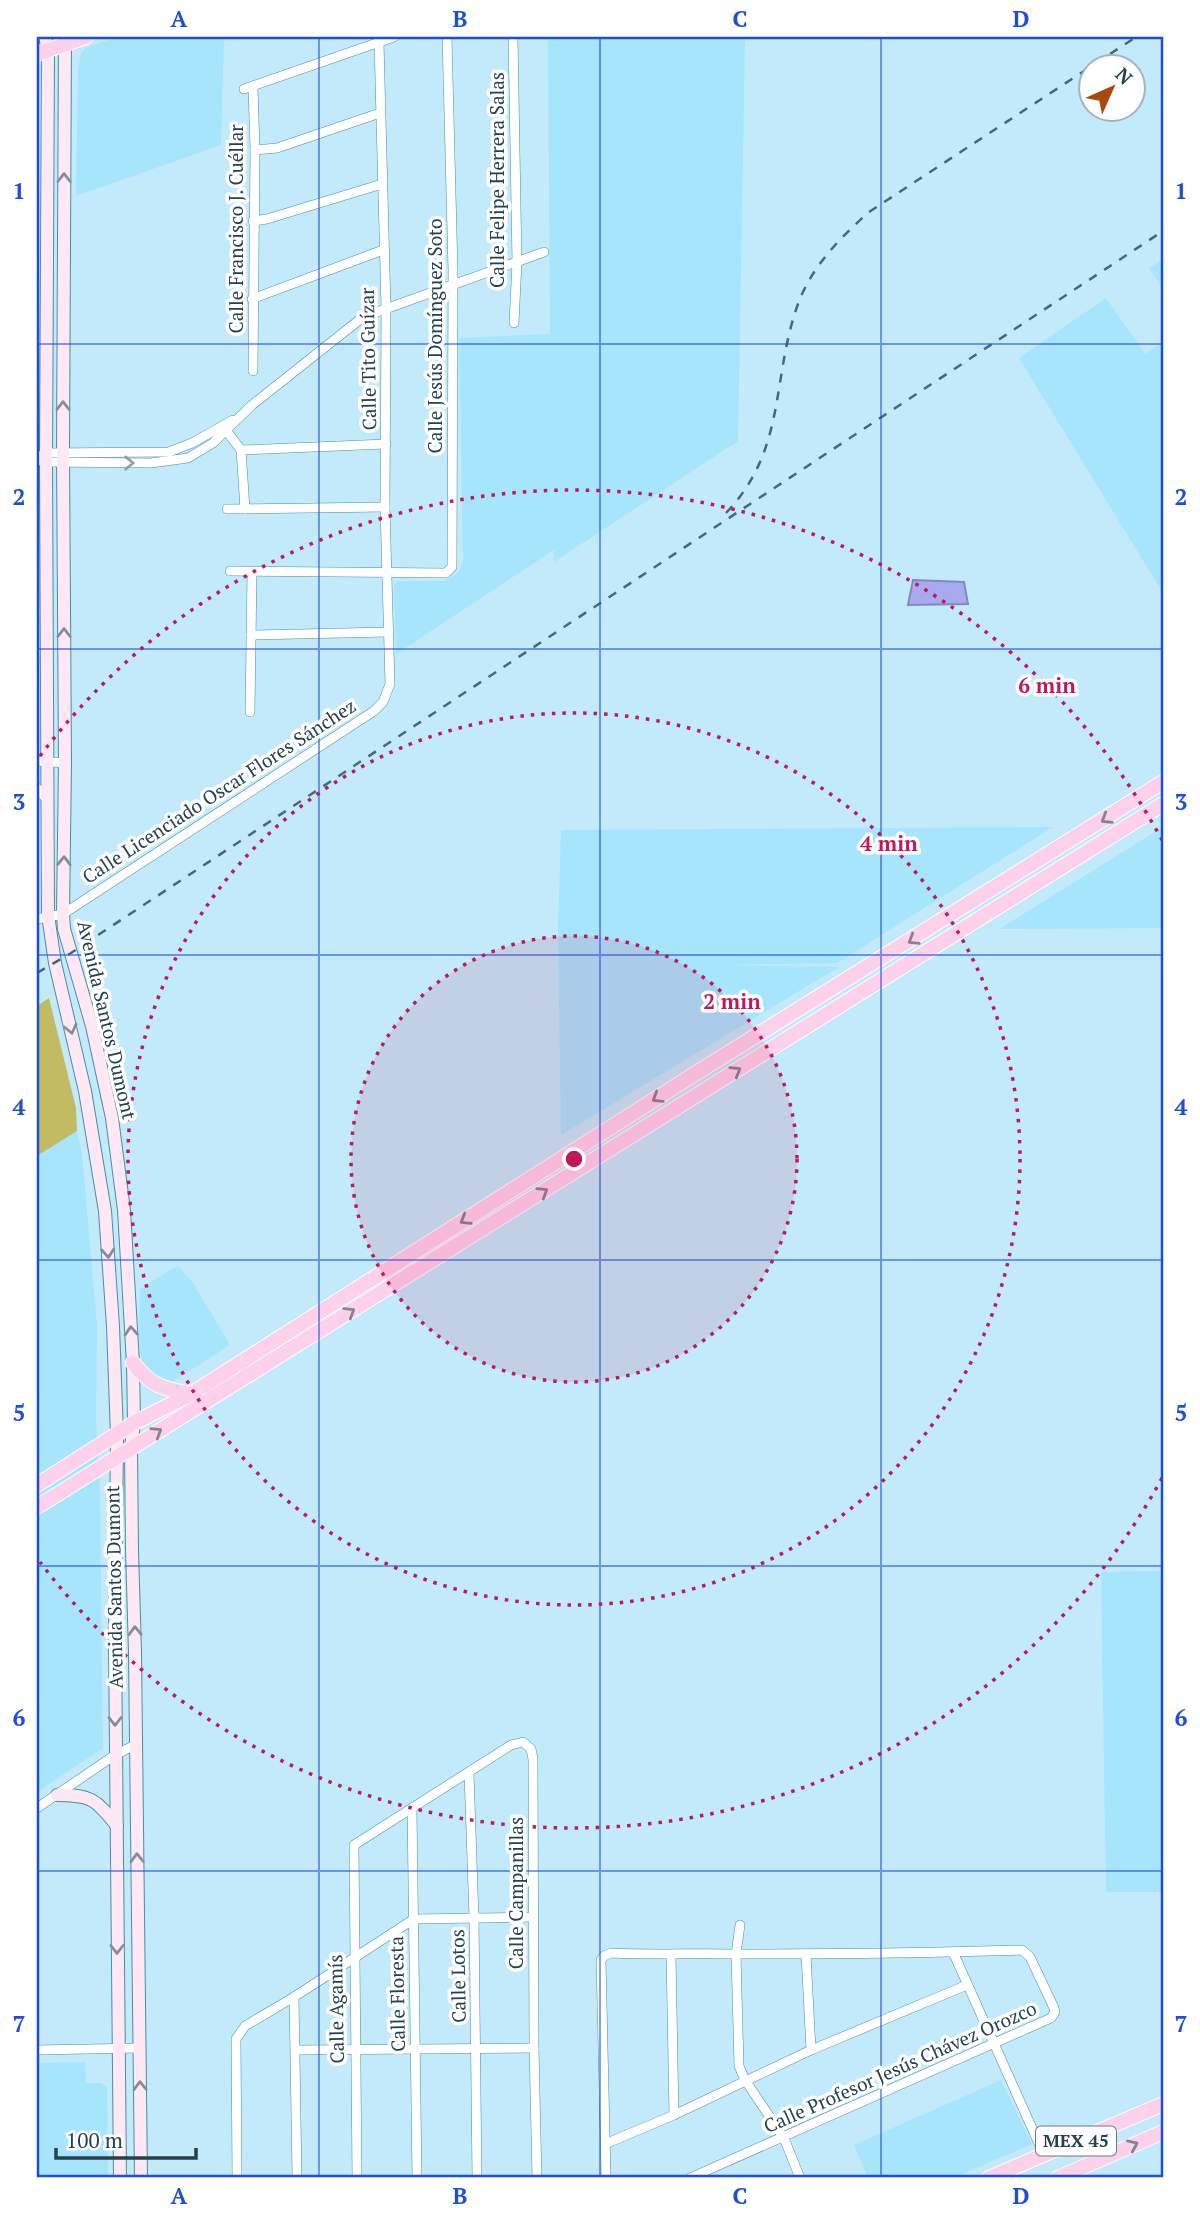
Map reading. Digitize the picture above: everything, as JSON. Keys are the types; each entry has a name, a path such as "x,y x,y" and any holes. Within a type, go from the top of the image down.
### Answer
{"main road":[{"path":"43,47 86,37"},
{"name":"Avenida Santos Dumont","path":"65,40 63,914 112,1118 124,1210 133,1363 132,1551 141,2178"},
{"name":"Avenida Santos Dumont","path":"43,47 41,458 48,728 42,762 48,801 43,917 51,939 85,1091 105,1211 117,1435 115,1550 120,2178"},
{"path":"37,745 48,728"},
{"path":"37,1485 134,1423 191,1394 701,1070 1163,782"},
{"path":"37,1507 1163,804"},
{"path":"1033,865 1043,879"},
{"path":"133,1363 148,1381 156,1386 191,1394"},
{"path":"115,1550 132,1551"},
{"path":"57,1795 80,1795 92,1800 103,1808 117,1826"},
{"name":"MEX 45","path":"989,2178 1163,2104"},
{"name":"MEX 45","path":"1058,2178 1163,2132"}],"street":[{"path":"379,42 394,37"},
{"name":"Calle Jesús Domínguez Soto","path":"230,571 446,573 452,567 453,285 447,37"},
{"name":"Calle Felipe Herrera Salas","path":"513,37 517,262 514,323"},
{"name":"Calle Francisco J. Cuéllar","path":"253,372 255,150 248,88 379,42"},
{"name":"Calle Tito Guízar","path":"379,42 386,308 385,508 389,676"},
{"path":"255,150 277,148 380,113"},
{"path":"253,220 267,219 382,184"},
{"path":"252,299 383,250"},
{"path":"41,458 151,464 199,453 225,428 363,317 544,252"},
{"path":"225,428 241,450 245,509"},
{"path":"241,450 386,444"},
{"path":"227,509 385,508"},
{"path":"250,712 252,572"},
{"path":"251,635 387,632"},
{"name":"Calle Licenciado Oscar Flores Sánchez","path":"43,917 63,914 374,711 387,694 389,676"},
{"path":"42,762 65,763"},
{"path":"37,788 48,801"},
{"name":"Calle Campanillas","path":"358,1841 511,1745 523,1742 531,1749 537,2178"},
{"path":"37,1808 135,1745"},
{"name":"Calle Lotos","path":"469,1773 474,1919 477,2178"},
{"name":"Calle Floresta","path":"412,1809 417,2178"},
{"name":"Calle Agamís","path":"357,2178 353,1849 358,1841"},
{"path":"237,2178 236,2039 245,2026 295,1997 414,1919 533,1917"},
{"path":"740,1924 736,1954 739,2066 745,2080 784,2138 800,2178"},
{"name":"Calle Profesor Jesús Chávez Orozco","path":"690,2178 995,2045 1051,2018 1055,2012 1030,1957 1022,1950 953,1952"},
{"path":"606,2178 601,1960 604,1955 611,1953 671,1956 953,1952 1044,2155"},
{"path":"806,1955 811,2050"},
{"path":"671,1956 674,2115"},
{"path":"605,2144 674,2115 811,2050 967,1985"},
{"path":"295,1997 297,2178"},
{"path":"37,2050 139,2048"},
{"path":"297,2050 534,2048"}],"shaded area":[{"path":"118,37 224,37 221,145 76,196 78,69 81,54 85,48"},
{"path":"548,37 745,37 738,441 554,562 554,550 396,654 394,584 399,581 444,581 458,573 463,562 459,338 550,334"},
{"path":"1163,259 1163,289 1149,268"},
{"path":"1106,298 1145,354 1163,342 1163,593 1019,358"},
{"path":"913,580 964,582 968,604 908,605"},
{"path":"1053,827 837,963 717,965 839,967 561,1135 558,934 561,830"},
{"path":"1163,827 1163,928 999,929"},
{"path":"49,998 76,1108 77,1131 37,1156 37,1006"},
{"path":"77,1131 82,1153 97,1326 96,1418 100,1495 103,1748 37,1792 37,1156"},
{"path":"178,1265 193,1283 230,1345 166,1386 142,1365 139,1337 140,1289"},
{"path":"1163,1571 1163,1892 1106,1892 1101,1572"},
{"path":"85,2062 86,2083 101,2083 107,2088 108,2178 37,2178 37,2063"},
{"path":"1001,2080 1032,2144 952,2178 868,2178 854,2145"}],"railway":[{"path":"726,513 746,489 759,464 775,413 784,359 798,304 811,277 828,254 869,212 1136,37"},
{"path":"37,973 1163,231"}]}
